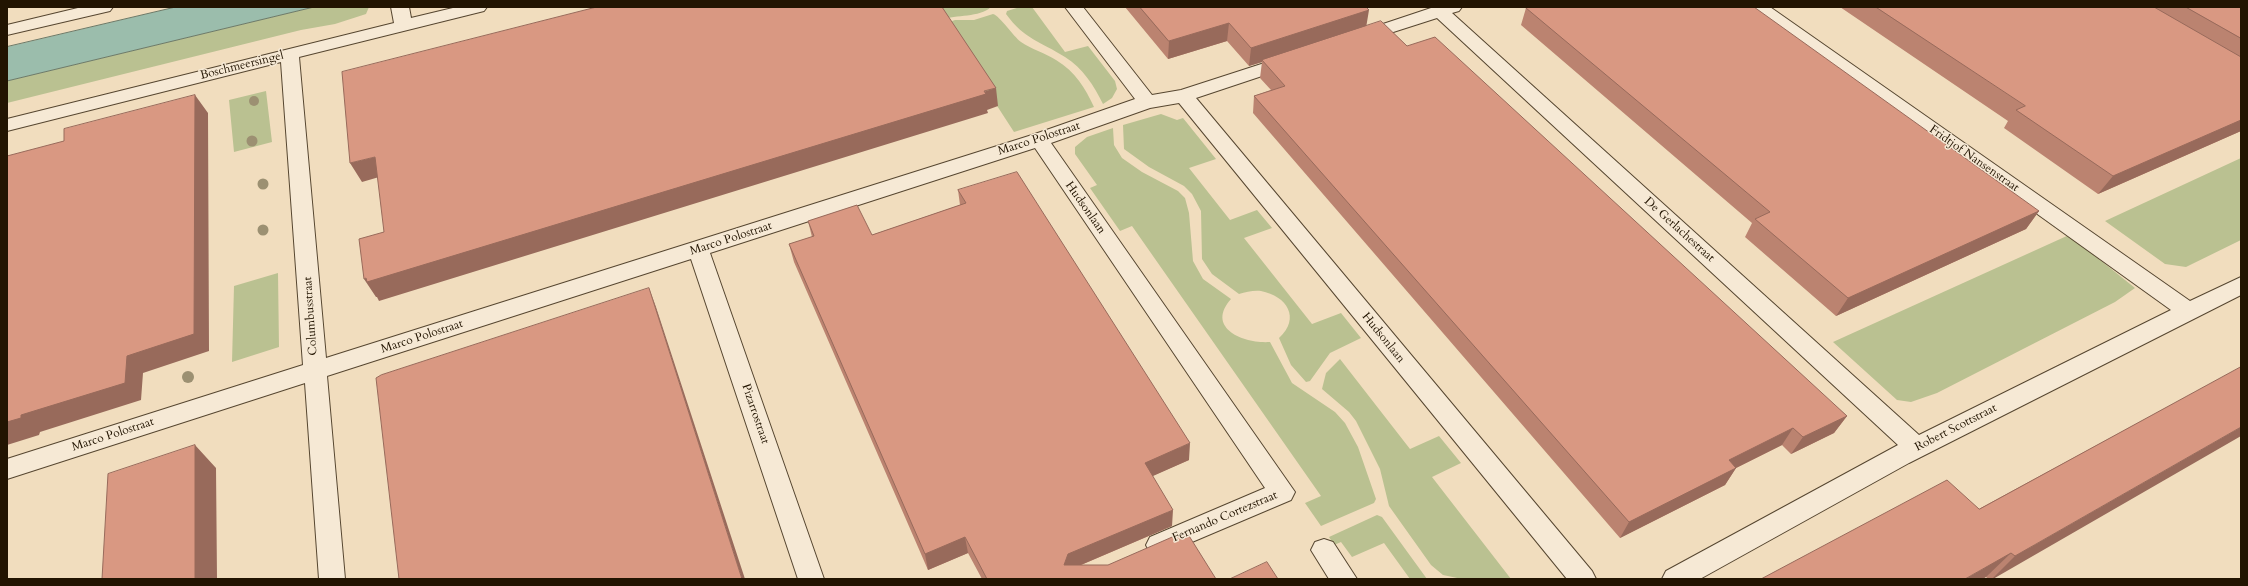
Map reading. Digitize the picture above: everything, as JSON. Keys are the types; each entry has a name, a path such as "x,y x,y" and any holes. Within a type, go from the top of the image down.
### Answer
{"street":[{"path":"7,30 104,7"},
{"path":"400,7 403,26"},
{"name":"Boschmeersingel","path":"7,125 478,7"},
{"path":"1074,7 1147,102"},
{"name":"Fridtjof Nansenstraat","path":"1758,7 2189,311"},
{"path":"1342,43 1408,13 1447,9"},
{"name":"De Gerlachestraat","path":"1447,9 1917,448"},
{"name":"Columbusstraat","path":"290,54 332,579"},
{"name":"Marco Polostraat","path":"7,469 1039,140 1147,102 1184,96 1306,55"},
{"name":"Hudsonlaan","path":"1184,96 1584,579"},
{"name":"Hudsonlaan","path":"1039,140 1282,492"},
{"name":"Pizarrostraat","path":"698,249 811,579"},
{"name":"Robert Scottstraat","path":"1675,579 1917,448 2241,285"},
{"name":"Fernando Cortezstraat","path":"1140,553 1282,492"},
{"path":"1324,550 1344,579"}],"shaded area":[{"path":"176,7 314,7 7,81 7,47"},
{"path":"314,7 369,7 366,14 335,24 301,30 7,103 7,81"},
{"path":"932,7 991,7 980,13 941,20"},
{"path":"1020,7 1032,7 1065,52 1088,46 1115,81 1117,89 1112,98 1103,104 1092,84 1077,66 1065,57 1026,35 1013,23 1006,14 1007,11"},
{"path":"993,14 999,18 1021,42 1052,58 1069,70 1079,81 1094,107 1014,132 944,24 955,20 974,20"},
{"path":"266,91 272,142 234,152 229,100"},
{"path":"1161,114 1177,120 1183,118 1216,159 1189,168 1230,220 1257,210 1272,228 1244,238 1312,324 1341,313 1361,338 1330,353 1310,381 1306,382 1291,365 1279,338 1286,330 1290,316 1284,303 1278,298 1261,291 1239,294 1212,274 1202,259 1201,211 1192,194 1184,186 1149,167 1124,149 1123,125"},
{"path":"1113,128 1114,145 1122,158 1142,172 1178,191 1185,198 1189,213 1193,261 1203,279 1231,299 1224,309 1222,318 1225,326 1239,337 1260,342 1270,342 1292,383 1335,412 1345,423 1358,447 1376,499 1374,503 1321,526 1305,503 1321,496 1132,226 1120,231 1090,188 1097,185 1075,154 1075,147 1087,137"},
{"path":"2241,158 2241,240 2186,267 2165,264 2105,221"},
{"path":"2069,235 2135,288 2115,302 1937,393 1911,402 1897,400 1833,342"},
{"path":"278,273 279,347 232,362 234,286"},
{"path":"1340,359 1410,449 1439,436 1461,463 1432,477 1511,579 1462,579 1443,575 1431,565 1389,506 1380,469 1356,421 1349,412 1322,389 1326,373"},
{"path":"1377,515 1382,517 1427,579 1410,579 1384,543 1352,557 1341,542 1334,545 1329,537"}],"building":[{"path":"597,7 942,7 996,88 984,91 986,94 367,282 366,278 364,279 359,239 384,232 375,157 350,163 342,72"},
{"path":"1140,7 1366,7 1369,10 1251,48 1229,23 1169,41"},
{"path":"1754,7 2039,211 1848,298 1755,219 1770,212 1526,8"},
{"path":"1876,7 2154,7 2241,57 2241,120 2113,176 2016,110 2025,106"},
{"path":"2186,7 2241,7 2241,38"},
{"path":"1381,21 1407,46 1435,37 1847,416 1803,437 1793,428 1729,460 1736,468 1629,522 1254,96 1285,86 1262,60"},
{"path":"195,95 194,334 127,356 125,383 21,415 21,418 7,422 7,156 64,141 64,129"},
{"path":"1017,172 1190,443 1145,463 1173,510 1068,554 1064,565 1108,565 1186,531 1216,579 987,579 965,537 925,554 789,244 814,236 808,221 857,205 872,235 966,203 958,190"},
{"path":"649,288 742,579 399,579 376,378 381,375"},
{"path":"2241,367 2241,427 2015,556 2011,553 1965,579 1761,579 1947,480 1979,509"},
{"path":"195,445 195,579 102,579 108,474"},
{"path":"1267,562 1278,579 1230,579"}]}
